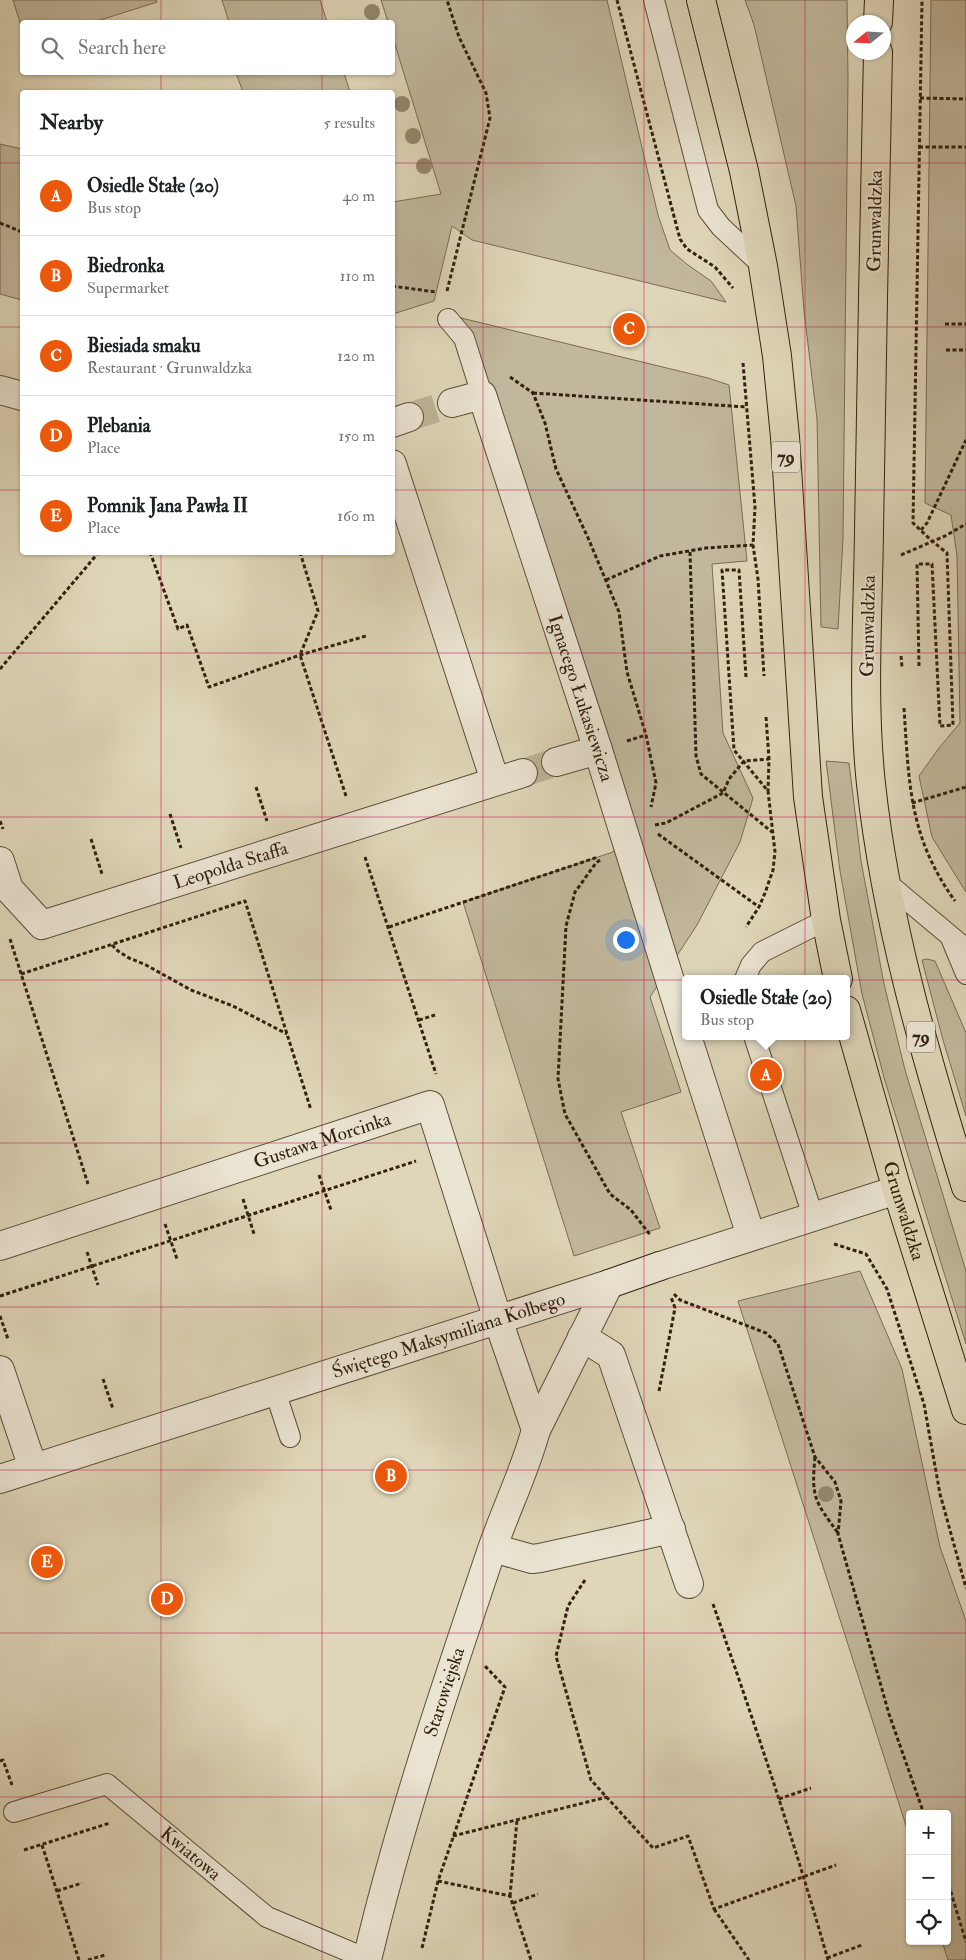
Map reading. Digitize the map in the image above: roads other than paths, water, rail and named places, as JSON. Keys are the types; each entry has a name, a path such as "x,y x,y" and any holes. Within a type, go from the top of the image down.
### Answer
{"main road":[{"name":"79","path":"701,0 744,172 763,266 776,356 785,438 808,797 826,920 837,975"},
{"path":"878,15 879,0"},
{"name":"Grunwaldzka","path":"878,60 871,362 867,720 871,784 887,883 920,1032 966,1187"},
{"name":"Grunwaldzka","path":"850,1024 897,1190 966,1410"}],"street":[{"path":"0,390 20,395"},
{"path":"452,404 482,395"},
{"name":"Ignacego Łukasiewicza","path":"482,395 598,750 682,1019"},
{"path":"395,473 495,781"},
{"path":"556,762 598,750"},
{"name":"Leopolda Staffa","path":"0,861 9,889 42,925 523,773"},
{"path":"688,1040 751,1236"},
{"name":"Gustawa Morcinka","path":"0,1246 430,1105 498,1320"},
{"name":"Świętego Maksymiliana Kolbego","path":"0,1479 897,1190"},
{"name":"Starowiejska","path":"367,1960 414,1787 493,1548 529,1456 536,1430 608,1284"},
{"path":"498,1320 536,1430"},
{"path":"582,1337 611,1355 671,1529 700,1591"},
{"path":"0,1370 33,1468"},
{"path":"493,1548 532,1559 671,1529"}],"lane":[{"path":"654,0 708,210 721,227 763,266"},
{"path":"448,319 464,338 482,395"},
{"path":"887,883 966,949"},
{"path":"747,975 751,965 762,952 826,920"},
{"path":"950,936 966,974"},
{"path":"755,1040 813,1216"},
{"path":"275,1391 290,1437"},
{"name":"Kwiatowa","path":"14,1812 107,1784 266,1918 367,1960"}],"tunnel":[{"path":"409,417 452,403"},
{"path":"523,773 556,762"}],"place":[{"name":"Biesiada smaku","path":"629,329"},
{"name":"Osiedle Stałe (20)","path":"766,1075"},
{"name":"Biedronka","path":"391,1476"},
{"name":"Pomnik Jana Pawła II","path":"47,1562"},
{"name":"Plebania","path":"167,1599"}]}
